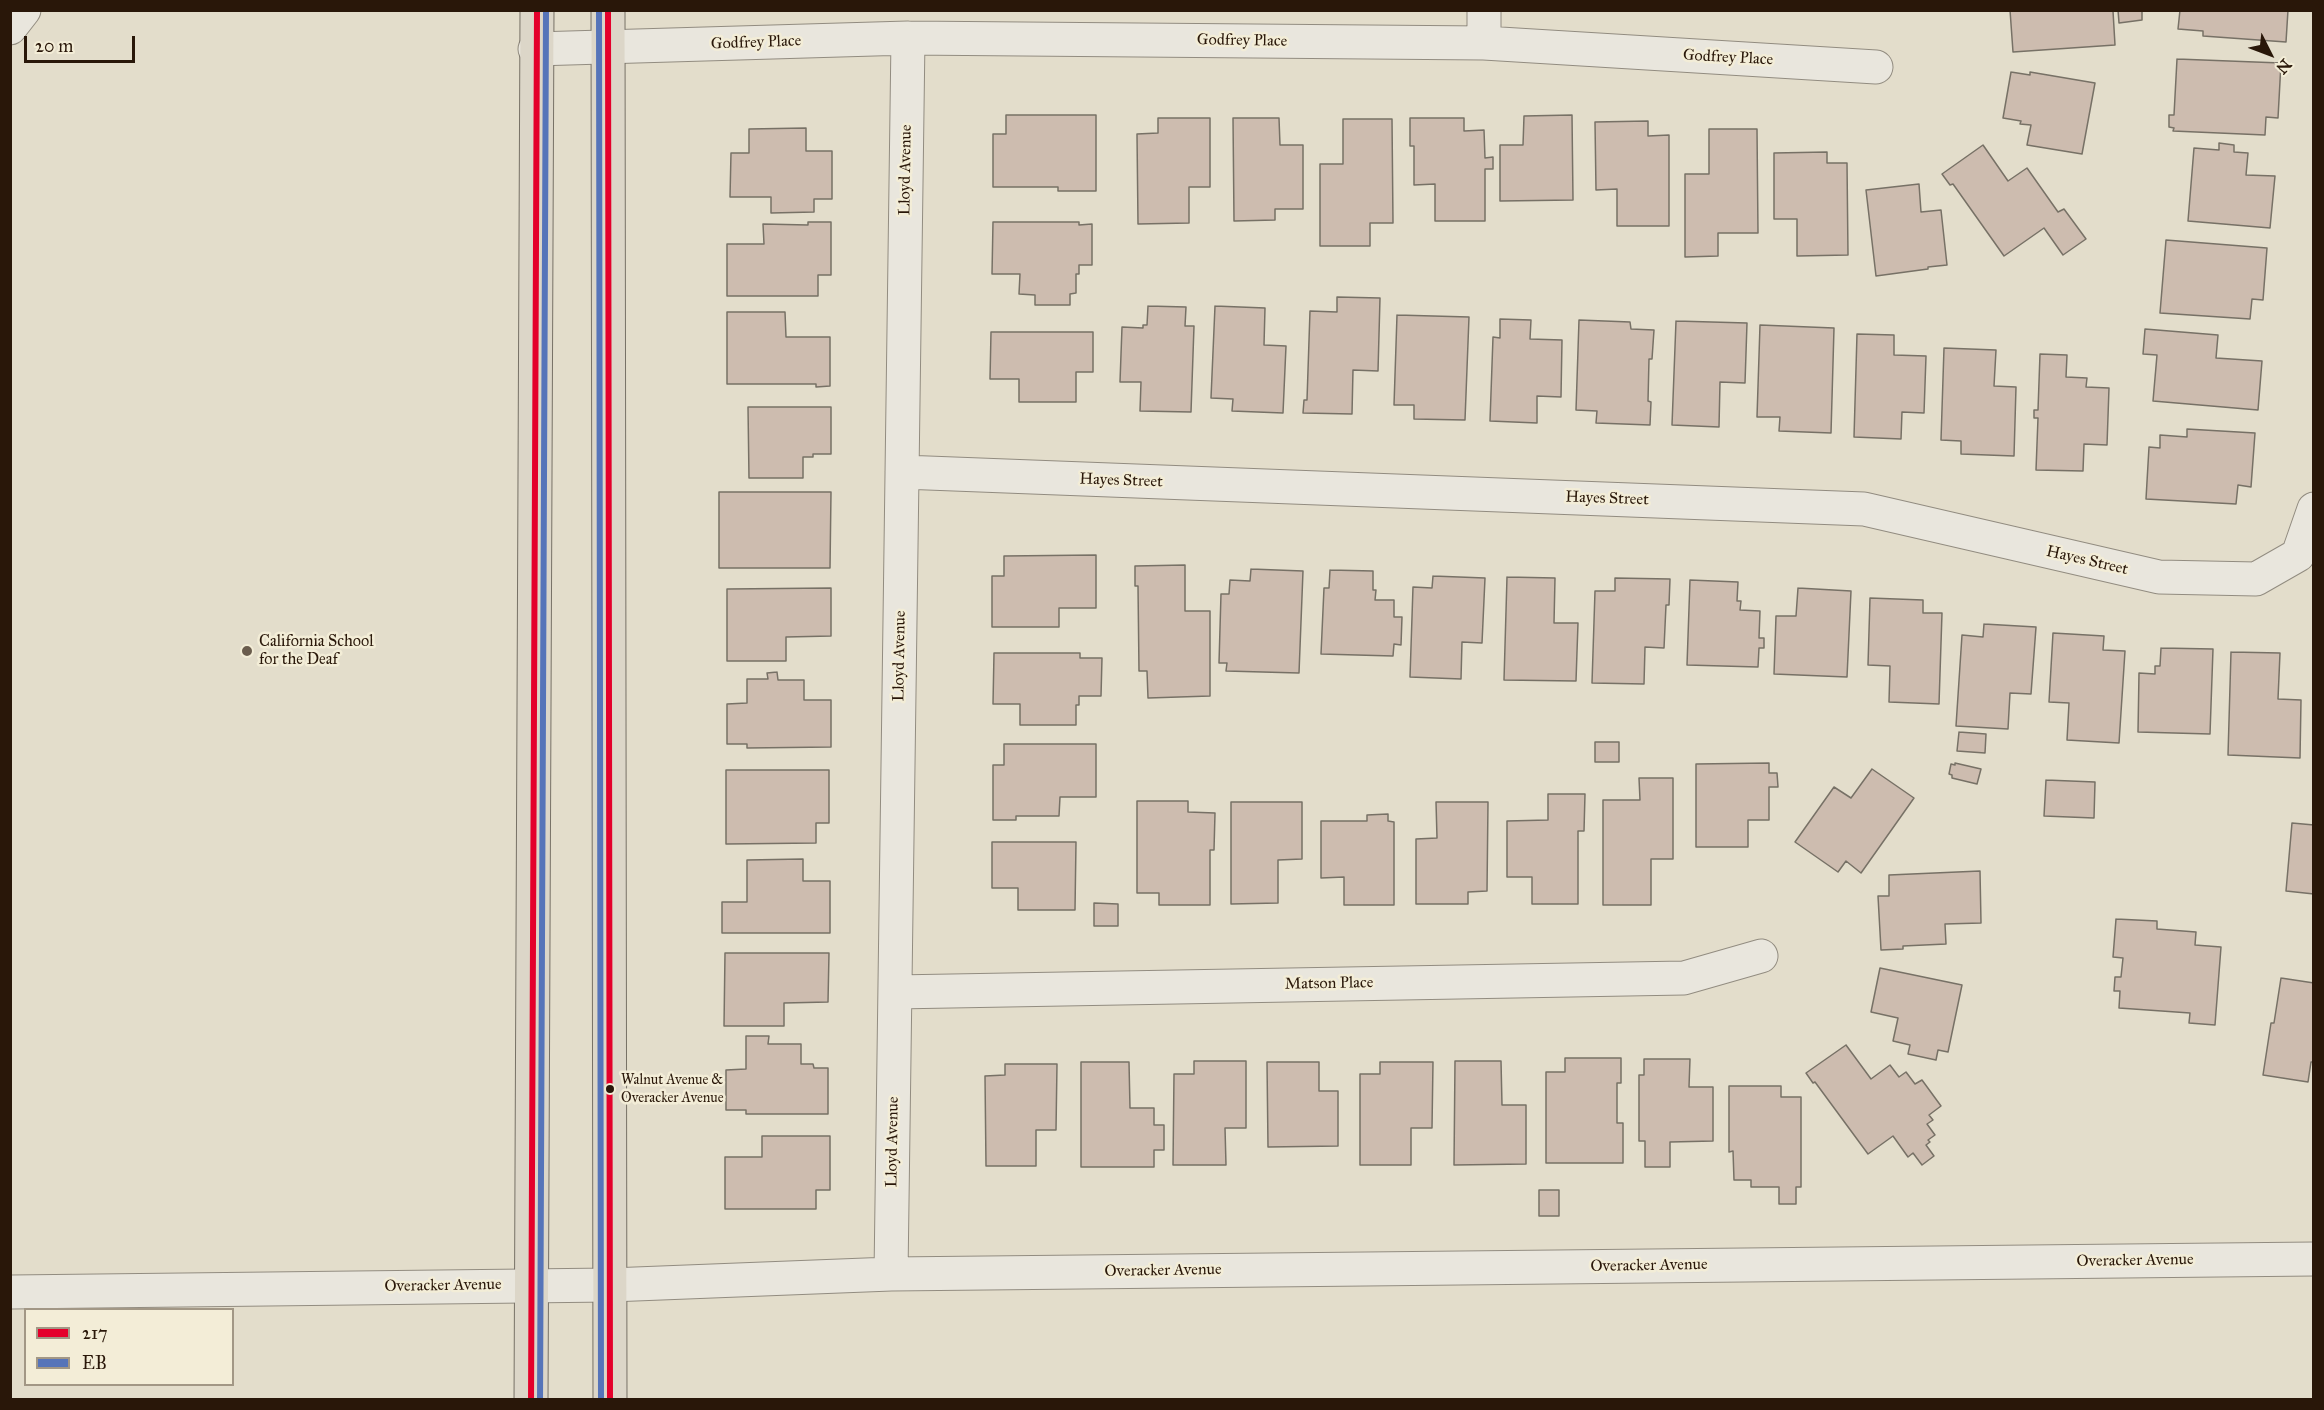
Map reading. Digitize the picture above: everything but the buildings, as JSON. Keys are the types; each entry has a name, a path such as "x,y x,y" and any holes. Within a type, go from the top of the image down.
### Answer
{"main road":[{"path":"531,1400 535,49 537,10"},
{"path":"609,10 607,48 610,1400"}],"street":[{"path":"10,28 24,10"},
{"path":"1484,10 1484,43"},
{"name":"Godfrey Place","path":"535,49 908,38 1484,43 1876,67"},
{"name":"Lloyd Avenue","path":"891,1274 908,38"},
{"name":"Hayes Street","path":"902,472 1864,509 2159,577 2256,579 2298,555 2313,509"},
{"name":"Matson Place","path":"895,992 1684,978 1761,956"},
{"name":"Overacker Avenue","path":"12,1292 610,1285 891,1274 2313,1259"}],"transit line":[{"name":"217","path":"531,1400 537,10"},
{"name":"EB","path":"540,1400 546,10"},
{"name":"EB","path":"599,10 601,1400"},
{"name":"217","path":"608,10 610,1400"}],"place":[{"name":"California School for the Deaf","path":"247,651"},
{"name":"Walnut Avenue & Overacker Avenue","path":"610,1089"}]}
